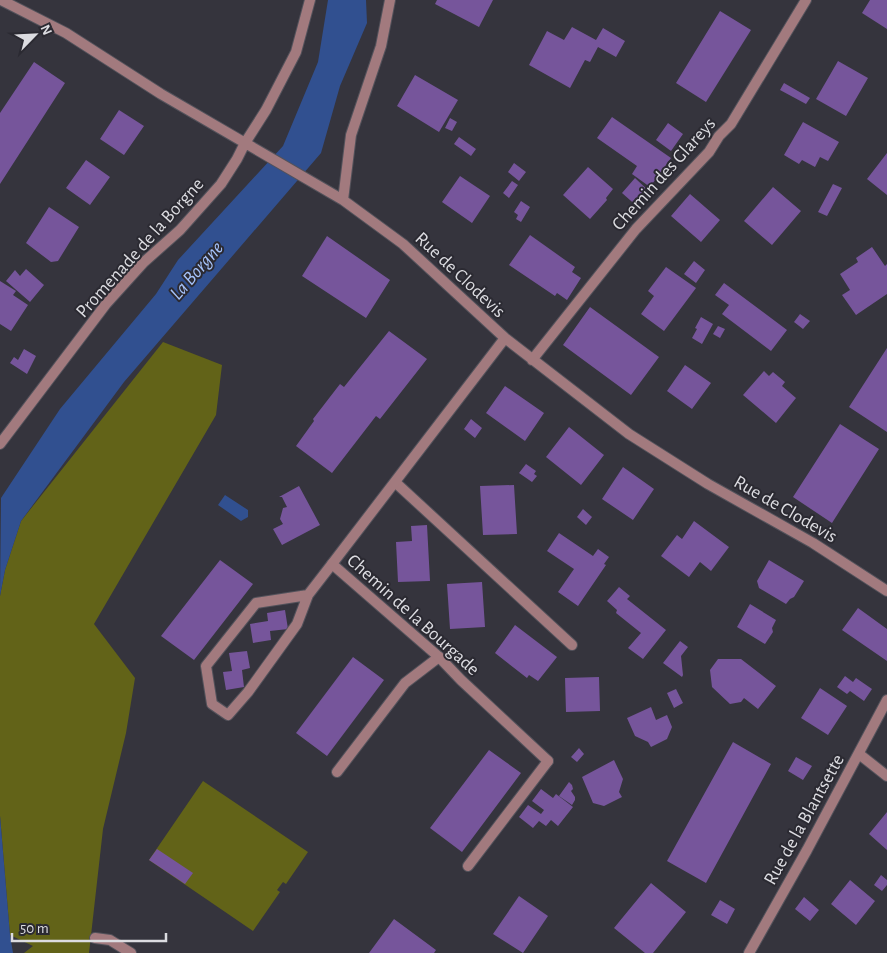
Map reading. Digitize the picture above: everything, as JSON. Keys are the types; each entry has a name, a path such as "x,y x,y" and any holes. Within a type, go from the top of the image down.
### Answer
{"street":[{"name":"Rue de Clodevis","path":"1,0 66,33 161,94 343,200 403,244 505,338 629,434 708,484 813,543 887,591"},
{"name":"Promenade de la Borgne","path":"0,444 106,304 144,262 180,230 221,184 237,159 249,145 296,52 310,0"},
{"path":"343,200 352,135 380,46 390,0"},
{"name":"Chemin des Glareys","path":"532,360 636,229 709,152 719,136 730,124 806,0"},
{"name":"Chemin de la Bourgade","path":"468,866 548,761 439,657 332,564 396,483 505,338"},
{"path":"396,483 572,645"},
{"path":"308,595 256,603 206,666 212,704 228,715 248,692 297,624 308,595 332,564"},
{"path":"337,772 405,683 439,657"},
{"name":"Rue de la Blantsette","path":"749,953 887,700"},
{"path":"859,754 887,776"},
{"path":"95,938 110,940 131,953"}],"shaded area":[{"path":"163,342 222,365 216,415 94,624 135,678 126,733 103,829 89,953 24,953 33,946 10,935 0,816 0,596 5,570 21,521"},
{"path":"203,781 308,852 286,884 283,882 277,890 280,892 253,931 149,860"}],"water":[{"name":"La Borgne","path":"328,0 366,0 367,23 340,86 321,153 124,382 21,521 5,570 0,596 1,498 60,409 156,294 178,260 283,146 318,62"},
{"path":"225,495 248,510 248,517 241,521 218,505"},
{"path":"0,816 10,935 13,953 0,953"}],"building":[{"path":"437,0 493,0 479,27 435,4"},
{"path":"870,0 887,0 887,29 862,13"},
{"path":"720,11 751,30 706,102 676,83"},
{"path":"572,27 596,40 603,28 625,41 616,57 598,47 590,62 585,60 570,88 529,65 547,31 564,40"},
{"path":"838,61 868,78 846,116 816,99"},
{"path":"34,62 65,83 0,184 0,113"},
{"path":"415,75 458,100 439,132 397,106"},
{"path":"784,83 810,98 806,104 780,90"},
{"path":"119,110 144,126 124,155 100,139"},
{"path":"612,117 671,158 650,187 632,174 637,166 597,138"},
{"path":"450,118 457,122 452,131 445,128"},
{"path":"803,122 839,142 828,161 820,157 815,167 802,160 799,164 784,155"},
{"path":"668,123 683,134 671,151 656,140"},
{"path":"459,137 476,149 471,156 454,144"},
{"path":"887,153 887,195 867,179"},
{"path":"86,160 110,177 90,205 66,188"},
{"path":"514,163 526,172 519,181 508,172"},
{"path":"588,167 613,189 606,198 607,200 590,219 563,195"},
{"path":"460,176 490,196 472,223 442,202"},
{"path":"635,178 652,194 639,208 622,193"},
{"path":"512,181 518,185 509,198 503,193"},
{"path":"833,184 842,188 827,216 818,212"},
{"path":"773,187 801,211 772,245 744,221"},
{"path":"690,194 720,220 701,242 671,216"},
{"path":"521,201 530,207 521,222 516,219 518,215 514,212"},
{"path":"49,207 79,227 58,261 51,262 26,243"},
{"path":"530,235 575,267 572,272 581,278 567,300 557,293 555,296 509,265"},
{"path":"327,236 390,280 366,318 302,276"},
{"path":"872,247 885,266 887,264 887,294 856,315 842,295 850,290 840,274 858,262 856,258"},
{"path":"694,261 705,270 696,283 684,274"},
{"path":"666,267 696,288 664,331 641,314 654,296 648,291"},
{"path":"26,269 44,285 30,302 6,281 15,270 20,276"},
{"path":"0,281 16,291 13,295 28,305 11,331 0,324"},
{"path":"724,283 787,330 771,351 722,314 729,305 715,295"},
{"path":"590,307 659,357 631,395 563,345"},
{"path":"800,314 810,321 803,329 794,322"},
{"path":"701,317 713,324 702,344 692,338"},
{"path":"718,326 725,329 720,338 713,334"},
{"path":"389,331 427,359 380,419 376,416 332,473 296,446 314,421 313,419 340,384 344,387"},
{"path":"887,348 887,432 849,407"},
{"path":"24,349 36,356 27,374 10,363 14,357 18,360"},
{"path":"685,365 711,383 692,409 667,391"},
{"path":"764,371 769,376 773,372 785,382 782,386 796,398 776,423 743,395"},
{"path":"505,386 544,413 525,441 486,413"},
{"path":"471,419 482,428 475,438 464,429"},
{"path":"840,424 879,449 832,523 793,497"},
{"path":"569,427 604,455 581,485 546,457"},
{"path":"526,464 536,471 534,474 537,476 532,482 519,473"},
{"path":"623,467 654,489 633,520 602,499"},
{"path":"514,485 517,534 483,535 480,486"},
{"path":"299,486 320,525 282,545 273,529 283,524 280,519 283,508 287,507 282,497 279,497"},
{"path":"583,509 592,517 586,525 577,517"},
{"path":"694,521 729,547 711,571 700,562 689,577 661,556 677,535 682,539"},
{"path":"427,525 430,581 398,582 396,542 412,541 411,526"},
{"path":"559,533 593,556 598,549 609,557 604,564 606,565 578,606 558,592 574,569 547,551"},
{"path":"220,560 253,584 194,660 161,636"},
{"path":"769,560 804,581 794,597 786,604 759,588 757,581"},
{"path":"482,582 485,627 450,629 447,584"},
{"path":"619,587 630,596 627,599 666,630 643,659 628,648 641,633 616,613 617,610 607,601"},
{"path":"750,604 776,620 772,628 773,632 765,644 737,627"},
{"path":"858,608 887,629 887,661 842,630"},
{"path":"285,610 288,629 270,631 271,640 253,643 250,624 268,621 267,613"},
{"path":"515,625 557,657 538,681 529,675 527,678 495,653"},
{"path":"680,641 688,647 681,656 682,677 663,663"},
{"path":"247,651 250,668 242,670 244,687 226,690 223,672 232,671 229,653"},
{"path":"353,657 384,680 327,756 296,733"},
{"path":"718,659 741,659 776,686 758,709 744,698 741,702 730,704 712,687 710,670"},
{"path":"845,676 853,682 856,678 872,689 864,701 850,691 847,694 837,687"},
{"path":"599,677 600,711 566,712 565,678"},
{"path":"820,688 847,706 828,735 801,718"},
{"path":"676,689 683,703 674,708 667,693"},
{"path":"651,707 656,720 667,715 672,727 667,739 651,747 648,742 635,736 627,718"},
{"path":"733,742 771,764 706,883 667,861"},
{"path":"579,748 584,754 577,762 571,757"},
{"path":"489,750 521,773 462,852 430,828"},
{"path":"796,757 812,766 803,780 788,771"},
{"path":"614,760 623,779 619,792 622,797 604,806 593,803 582,777"},
{"path":"569,782 572,785 573,789 571,791 575,797 572,805 559,796"},
{"path":"541,789 553,798 556,794 573,807 558,826 551,820 546,826 539,821 533,828 519,817 528,805 541,814 544,810 532,801"},
{"path":"887,812 887,850 869,834"},
{"path":"157,849 193,873 185,884 149,860"},
{"path":"881,875 887,880 887,885 882,891 874,885"},
{"path":"850,880 875,901 856,925 831,904"},
{"path":"651,883 686,912 653,953 645,953 614,928"},
{"path":"519,896 548,916 523,953 493,934"},
{"path":"804,897 819,910 810,921 795,909"},
{"path":"720,900 735,909 727,924 711,915"},
{"path":"394,919 436,950 434,953 369,953"}]}
